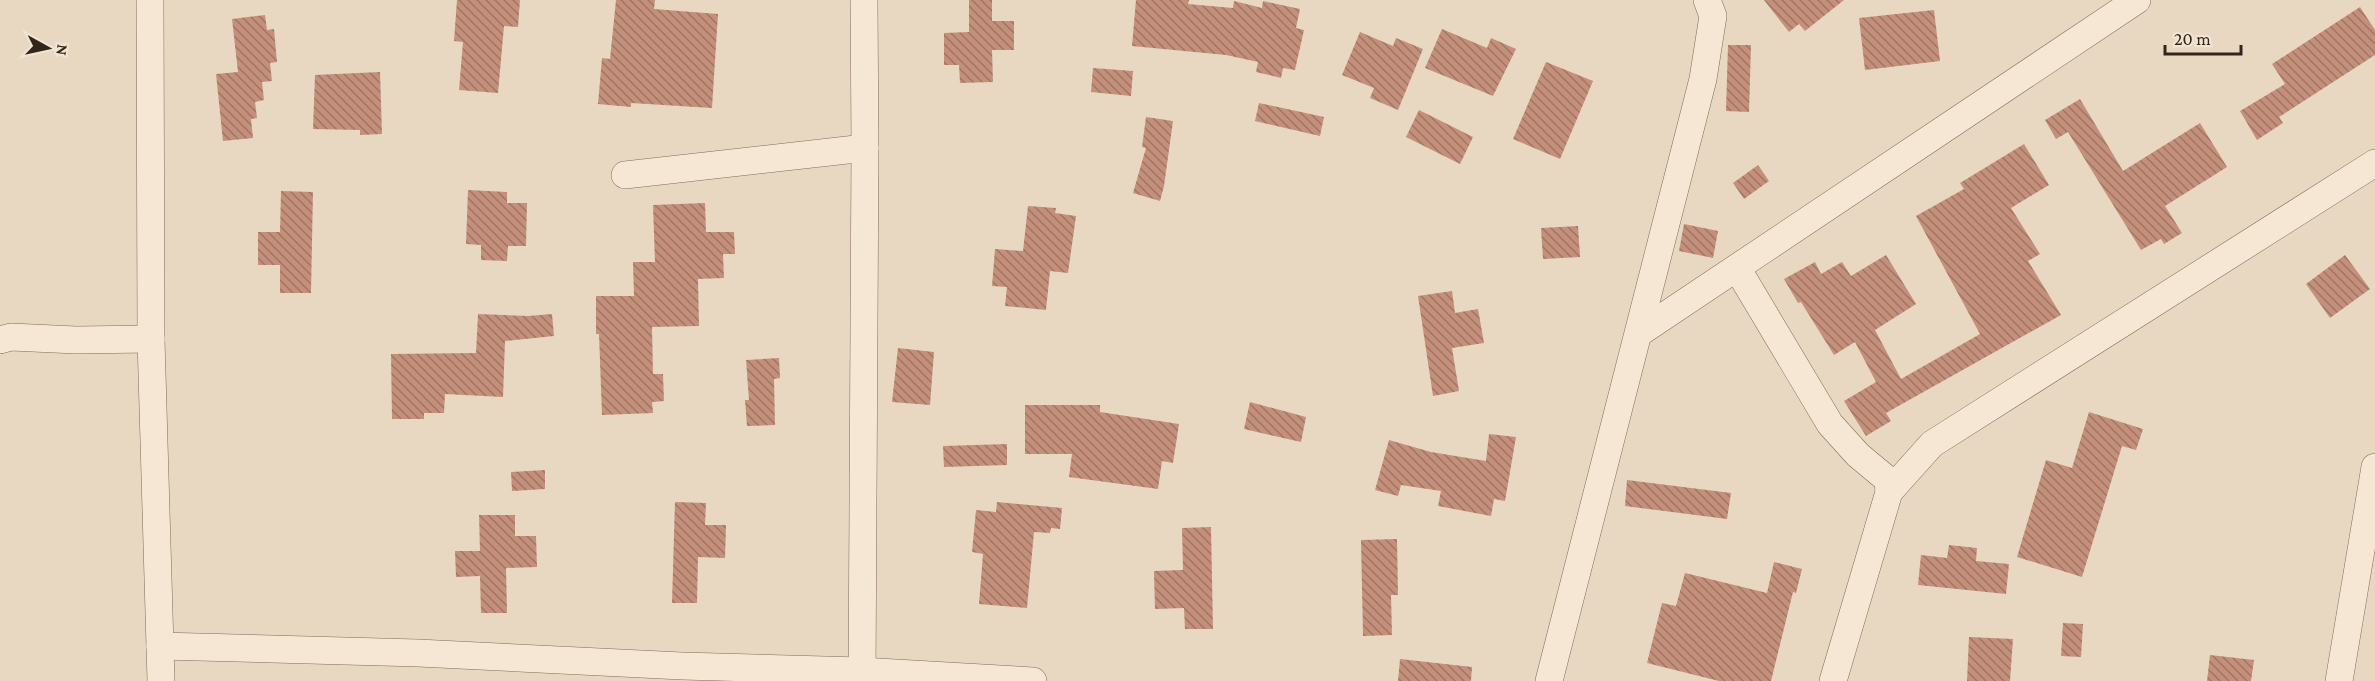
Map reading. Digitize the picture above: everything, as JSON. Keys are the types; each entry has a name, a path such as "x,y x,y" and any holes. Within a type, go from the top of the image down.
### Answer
{"street":[{"path":"150,0 151,339 161,681"},
{"path":"862,676 866,148 864,0"},
{"path":"1548,681 1703,79 1713,16 1707,0"},
{"path":"1639,333 2137,0"},
{"path":"625,175 866,148"},
{"path":"1889,492 1932,444 2375,163"},
{"path":"1737,267 1830,424 1858,455 1888,480 1889,492 1833,681"},
{"path":"0,340 10,338 151,339"},
{"path":"2338,681 2375,467"},
{"path":"160,646 418,653 862,676 1033,681"}],"building":[{"path":"457,0 520,0 518,27 504,26 498,93 459,90 463,42 454,41"},
{"path":"616,0 655,0 654,9 718,14 712,108 631,103 631,107 598,104 602,58 610,59"},
{"path":"969,0 992,0 992,21 1014,21 1014,50 992,50 993,82 960,83 959,65 944,65 944,33 969,32"},
{"path":"1136,0 1189,0 1188,4 1233,8 1234,1 1262,8 1263,1 1300,9 1296,28 1304,30 1295,70 1283,68 1281,78 1256,72 1258,62 1226,55 1132,46"},
{"path":"1764,0 1844,0 1805,31 1799,24 1789,32"},
{"path":"2360,7 2375,30 2375,55 2279,117 2283,123 2257,140 2240,111 2285,84 2272,64"},
{"path":"1934,10 1940,61 1865,70 1859,18"},
{"path":"265,15 267,30 274,29 277,62 270,63 272,81 262,82 264,100 255,102 257,118 251,119 253,138 223,141 216,74 238,72 232,19"},
{"path":"1442,29 1487,48 1491,38 1516,49 1493,96 1425,68"},
{"path":"1360,32 1393,46 1396,38 1423,49 1398,110 1370,98 1374,88 1342,75"},
{"path":"1728,45 1751,45 1749,112 1726,111"},
{"path":"1546,62 1593,81 1560,159 1513,139"},
{"path":"1093,68 1133,71 1131,96 1091,92"},
{"path":"380,72 382,134 360,135 360,130 313,129 315,75"},
{"path":"2080,99 2123,171 2200,123 2227,167 2165,206 2182,233 2164,244 2161,239 2141,250 2068,132 2056,139 2045,120"},
{"path":"1259,103 1324,117 1320,136 1255,121"},
{"path":"1419,110 1473,137 1460,164 1406,137"},
{"path":"1146,117 1173,121 1160,201 1133,193 1146,148 1142,147"},
{"path":"2024,144 2049,185 2011,208 2040,254 2028,261 2061,315 1886,413 1891,421 1866,436 1844,401 1876,382 1855,342 1834,355 1784,279 1815,262 1821,274 1842,262 1851,276 1886,255 1916,304 1875,330 1901,379 1980,334 1916,216 1964,189 1960,183"},
{"path":"1758,165 1769,181 1744,199 1733,183"},
{"path":"468,190 507,192 507,203 527,203 526,246 508,246 507,261 481,260 481,245 466,244"},
{"path":"281,191 313,192 311,293 280,293 280,265 258,265 258,232 280,232"},
{"path":"705,203 706,232 734,232 735,254 723,254 724,278 698,279 699,326 652,327 653,374 663,374 664,401 652,402 653,413 602,415 599,334 596,334 596,296 634,296 633,262 655,262 653,205"},
{"path":"1028,206 1056,208 1055,213 1076,216 1068,273 1050,271 1046,310 1005,306 1007,287 992,286 995,249 1023,251"},
{"path":"1684,224 1718,231 1713,258 1679,251"},
{"path":"1578,226 1580,257 1543,259 1541,228"},
{"path":"2345,255 2370,289 2330,318 2306,284"},
{"path":"1452,291 1455,313 1478,309 1484,343 1452,348 1459,391 1433,396 1418,296"},
{"path":"478,314 528,316 552,314 554,336 505,341 503,397 445,394 444,413 424,413 424,419 392,419 391,354 476,353"},
{"path":"898,348 934,352 930,405 892,402"},
{"path":"779,358 780,378 774,379 775,425 747,426 745,400 749,400 746,360"},
{"path":"1250,402 1306,417 1301,442 1244,429"},
{"path":"1025,405 1100,405 1100,412 1179,424 1173,463 1162,461 1158,489 1069,477 1072,454 1025,454"},
{"path":"2089,412 2143,429 2136,450 2122,446 2082,577 2017,557 2046,460 2072,468"},
{"path":"1489,434 1516,437 1505,501 1494,499 1491,516 1438,506 1441,491 1401,485 1398,496 1375,490 1389,440 1431,452 1486,461"},
{"path":"1007,444 1007,465 944,467 943,446"},
{"path":"545,470 545,489 512,491 511,472"},
{"path":"1627,480 1731,493 1727,519 1625,506"},
{"path":"675,502 706,503 705,525 726,525 725,558 698,557 697,603 672,603"},
{"path":"997,502 1062,508 1060,529 1051,528 1050,533 1034,532 1027,608 979,604 983,554 972,552 976,510 996,512"},
{"path":"479,515 515,515 515,536 536,536 537,567 506,568 507,613 481,613 480,576 456,577 455,551 480,551"},
{"path":"1211,527 1213,629 1185,629 1184,608 1155,609 1154,571 1183,570 1182,528"},
{"path":"1397,539 1398,595 1391,595 1392,635 1363,636 1361,540"},
{"path":"1949,545 1977,548 1976,561 2009,564 2006,594 1918,585 1921,555 1947,558"},
{"path":"1774,562 1802,569 1796,593 1793,592 1771,681 1719,681 1647,663 1662,603 1676,606 1685,573 1767,593"},
{"path":"2063,623 2083,624 2081,657 2061,656"},
{"path":"1969,637 2013,639 2010,681 1967,681"},
{"path":"2210,655 2254,660 2251,681 2207,681"},
{"path":"1400,659 1472,667 1471,681 1398,681"}]}
